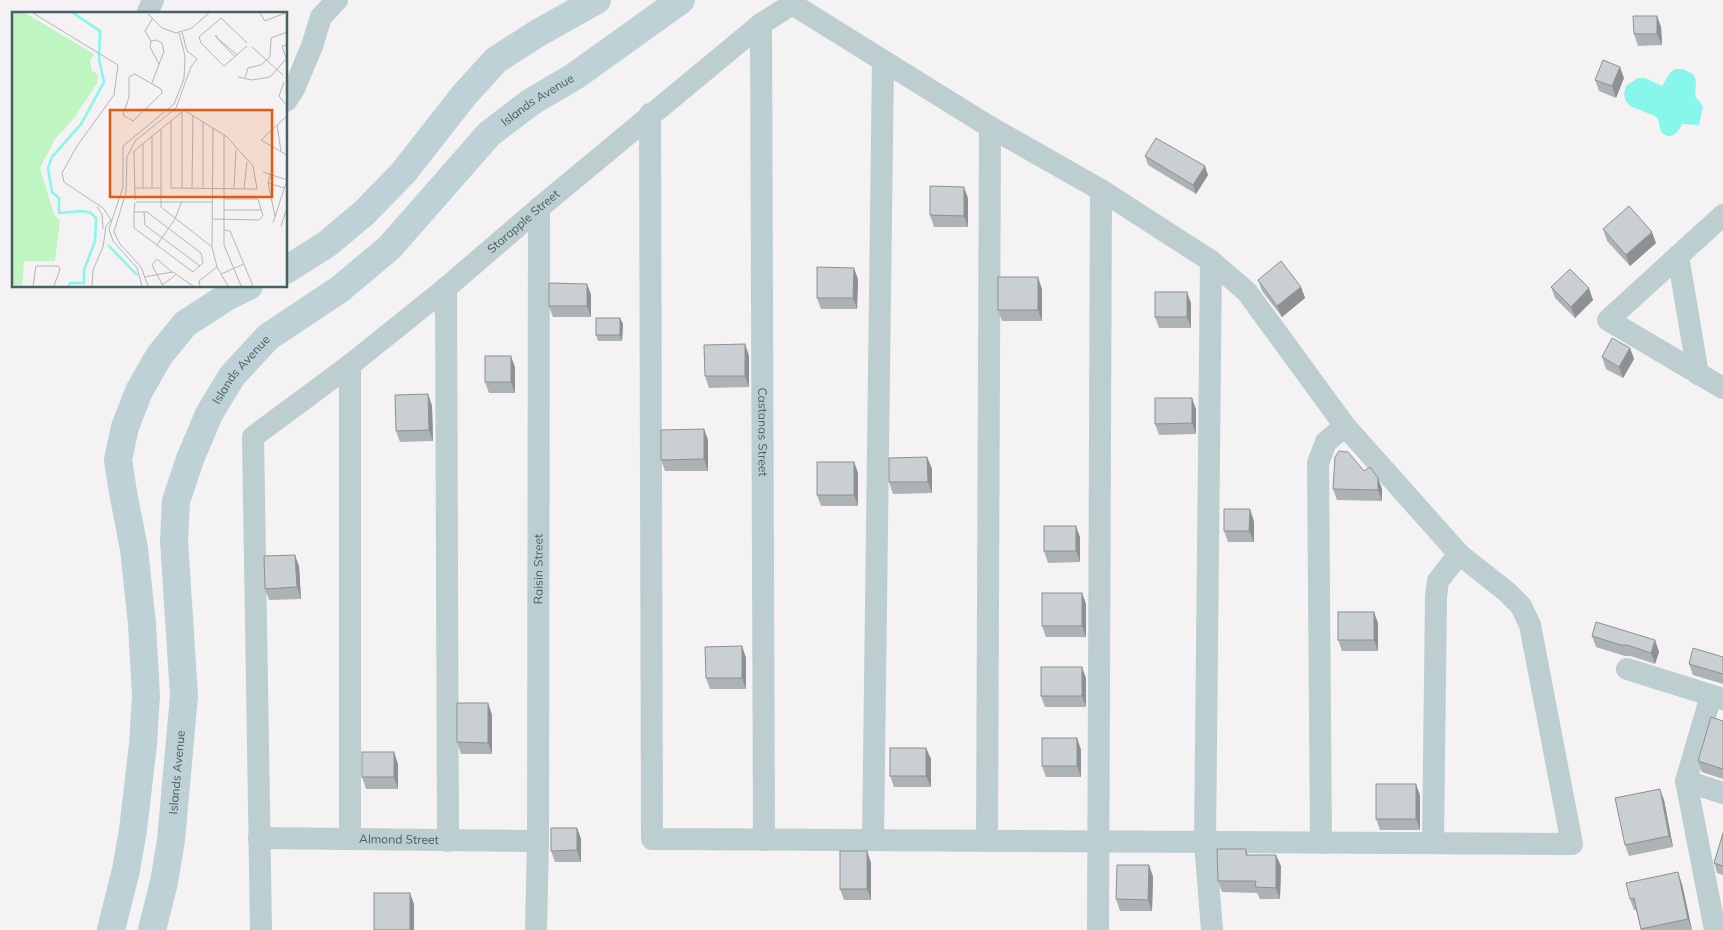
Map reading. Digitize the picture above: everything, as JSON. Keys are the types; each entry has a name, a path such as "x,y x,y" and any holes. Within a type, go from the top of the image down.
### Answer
{"street":[{"path":"148,12 153,0"},
{"path":"288,98 294,89 312,46 321,17 336,0"},
{"path":"288,269 327,244 364,213 403,173 464,94 496,60 538,33 597,0"},
{"name":"Islands Avenue","path":"152,930 164,882 171,840 184,696 174,540 176,501 208,414 232,376 268,337 340,289 390,247 489,134 530,102 575,76 681,0"},
{"name":"Starapple Street","path":"259,838 253,437 350,365 446,288 650,114 760,24 792,4 883,61"},
{"name":"Castanas Street","path":"760,24 764,840"},
{"path":"650,114 652,839 1572,844 1530,625 1521,606 1507,592 1460,554 1345,426 1247,292 1211,261 1101,190 990,127 883,61"},
{"path":"873,840 883,61"},
{"path":"987,841 990,127"},
{"path":"1098,930 1101,190"},
{"name":"Raisin Street","path":"536,930 538,842 539,208"},
{"path":"1723,215 1608,320 1723,388"},
{"path":"1678,256 1698,374"},
{"path":"1211,261 1205,842 1212,930"},
{"path":"111,930 126,870 133,830 144,744 146,696 142,624 134,549 122,492 118,460 125,427 139,391 159,356 185,324 228,296 245,288"},
{"path":"446,288 448,841"},
{"path":"350,365 350,838"},
{"path":"1322,843 1318,463 1326,442 1345,426"},
{"path":"1433,843 1436,598 1438,580 1460,554"},
{"path":"1627,669 1717,697 1686,781 1714,886 1715,930"},
{"path":"146,696 184,696"},
{"path":"1686,781 1723,794"},
{"path":"259,838 261,930"},
{"name":"Almond Street","path":"259,838 538,842"}],"water":[{"path":"1675,69 1683,69 1693,74 1696,80 1695,96 1703,106 1699,125 1682,124 1676,133 1667,136 1661,132 1658,119 1655,116 1630,106 1625,100 1624,93 1626,86 1638,78 1645,78 1662,86 1670,73"}],"building":[{"path":"1633,16 1657,16 1657,34 1634,34"},
{"path":"1603,60 1620,67 1612,86 1595,80"},
{"path":"1156,138 1205,166 1193,185 1145,156"},
{"path":"930,186 964,187 964,216 930,215"},
{"path":"1629,206 1652,232 1626,255 1603,229"},
{"path":"1281,261 1301,287 1277,306 1258,280"},
{"path":"817,267 854,268 853,298 817,298"},
{"path":"1570,269 1589,288 1571,307 1551,287"},
{"path":"998,277 1038,277 1038,310 998,310"},
{"path":"549,283 587,284 587,306 549,306"},
{"path":"1155,292 1187,292 1187,317 1155,317"},
{"path":"596,318 620,318 620,335 596,335"},
{"path":"1612,338 1630,348 1619,367 1602,357"},
{"path":"745,344 745,376 705,376 704,345"},
{"path":"485,356 511,356 511,382 485,382"},
{"path":"428,394 429,430 396,431 395,395"},
{"path":"1155,398 1192,398 1192,423 1155,424"},
{"path":"704,429 704,459 661,460 661,430"},
{"path":"1339,451 1348,452 1364,471 1370,467 1378,478 1378,490 1333,489 1335,457"},
{"path":"927,457 928,482 889,482 889,458"},
{"path":"817,462 854,462 854,495 817,495"},
{"path":"1224,509 1250,509 1249,531 1224,531"},
{"path":"1044,526 1076,526 1076,551 1044,551"},
{"path":"295,555 297,587 265,589 264,556"},
{"path":"1042,593 1082,593 1082,626 1042,626"},
{"path":"1338,612 1374,612 1374,640 1338,640"},
{"path":"1596,622 1655,640 1651,653 1592,636"},
{"path":"742,646 742,678 706,678 705,647"},
{"path":"1693,648 1723,657 1723,674 1689,664"},
{"path":"1041,667 1082,667 1082,696 1041,696"},
{"path":"457,703 488,703 488,743 457,742"},
{"path":"1711,717 1723,721 1723,769 1698,761"},
{"path":"1042,738 1077,738 1077,766 1042,766"},
{"path":"890,748 926,748 926,776 890,776"},
{"path":"362,752 394,752 394,777 362,777"},
{"path":"1376,784 1416,784 1416,819 1376,819"},
{"path":"1660,789 1669,836 1625,845 1615,798"},
{"path":"551,828 577,828 577,850 551,851"},
{"path":"1723,833 1723,866 1714,863"},
{"path":"1217,849 1246,849 1246,855 1276,855 1276,888 1255,887 1256,881 1218,881"},
{"path":"840,851 867,851 867,889 840,889"},
{"path":"1117,865 1149,865 1148,900 1116,899"},
{"path":"1678,872 1688,919 1641,929 1634,898 1630,899 1626,883"},
{"path":"374,893 410,893 410,930 374,930"}]}
